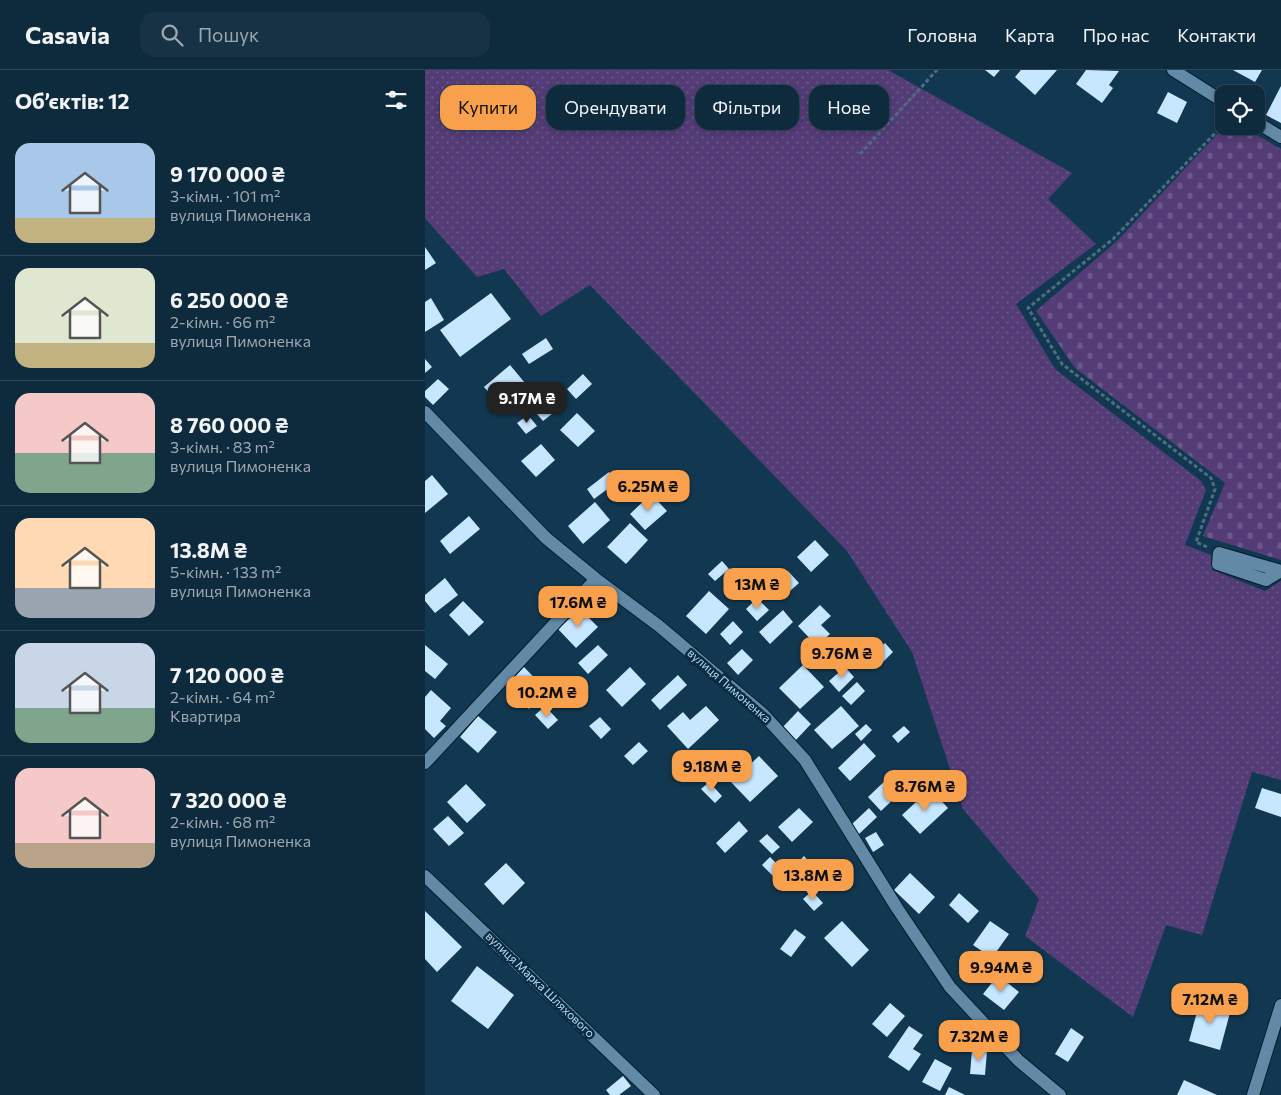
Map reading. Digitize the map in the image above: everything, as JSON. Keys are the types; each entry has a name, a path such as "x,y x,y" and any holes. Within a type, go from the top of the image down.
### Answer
{"street":[{"path":"1173,70 1215,96"},
{"path":"1265,127 1281,136"},
{"name":"вулиця Пимоненка","path":"425,412 546,538 596,579 659,626 763,714 805,760 897,908 950,987 1018,1060 1060,1095"},
{"path":"1219,553 1281,571"},
{"path":"425,763 596,579"},
{"name":"вулиця Марка Шляхового","path":"425,876 654,1095"},
{"path":"1253,1095 1281,1004"}],"path":[{"path":"860,154 937,70"},
{"path":"1215,133 1113,239 1027,308 1062,364 1211,478 1215,489 1196,542 1219,553"}],"green space":[{"path":"425,70 888,70 1072,173 1048,199 1096,244 1016,304 1055,369 1201,481 1206,490 1185,545 1211,555 1212,570 1265,591 1281,581 1281,780 1252,772 1202,935 1166,925 1133,1017 1025,936 1039,899 963,809 912,652 847,551 590,285 541,316 504,269 477,277 425,218"},
{"path":"1217,135 1257,135 1281,149 1281,560 1203,536 1225,483 1075,368 1036,311 1117,241"}],"building":[{"path":"985,70 1000,70 994,77"},
{"path":"1021,70 1057,70 1035,95 1015,77"},
{"path":"1086,70 1119,71 1109,85 1113,88 1102,103 1076,84"},
{"path":"1233,70 1262,70 1255,82"},
{"path":"1281,86 1281,123 1266,115"},
{"path":"1168,92 1187,102 1177,123 1157,113"},
{"path":"425,247 436,263 425,270"},
{"path":"491,293 511,319 460,357 440,330"},
{"path":"431,298 444,320 425,332 425,302"},
{"path":"546,338 553,349 529,364 522,354"},
{"path":"425,359 432,367 425,373"},
{"path":"510,365 525,383 500,405 484,387"},
{"path":"583,374 592,384 576,399 567,389"},
{"path":"438,379 449,389 433,405 425,397 425,391"},
{"path":"555,388 566,403 543,421 531,407"},
{"path":"577,413 595,431 578,447 560,430"},
{"path":"528,415 537,426 526,434 517,423"},
{"path":"541,444 555,460 536,477 521,461"},
{"path":"609,472 617,482 594,499 587,489"},
{"path":"432,475 448,494 425,513 425,481"},
{"path":"651,494 667,511 645,530 630,514"},
{"path":"595,502 610,520 583,544 568,526"},
{"path":"469,516 480,529 450,554 440,541"},
{"path":"630,523 648,540 626,564 607,547"},
{"path":"815,540 829,555 811,572 797,557"},
{"path":"722,561 729,569 715,581 708,574"},
{"path":"788,571 799,583 781,599 770,587"},
{"path":"445,578 458,595 435,613 425,601 425,595"},
{"path":"709,591 729,609 706,634 686,616"},
{"path":"757,598 769,610 757,621 746,609"},
{"path":"463,601 484,622 469,636 449,615"},
{"path":"820,605 831,616 821,625 830,634 817,646 798,626"},
{"path":"580,609 598,627 576,648 558,629"},
{"path":"783,610 793,622 770,644 759,632"},
{"path":"733,621 743,632 730,645 720,634"},
{"path":"885,643 893,652 876,669 867,659"},
{"path":"425,645 448,664 435,679 425,671"},
{"path":"598,645 608,655 588,674 578,663"},
{"path":"742,649 753,660 738,675 727,663"},
{"path":"803,665 824,687 800,709 779,688"},
{"path":"524,667 547,691 529,709 506,686"},
{"path":"630,667 646,684 622,707 606,690"},
{"path":"845,667 854,677 839,692 829,681"},
{"path":"678,675 687,685 660,710 651,700"},
{"path":"857,682 865,691 851,705 842,696"},
{"path":"431,690 451,708 440,721 446,726 434,738 425,729 425,697"},
{"path":"545,706 558,720 548,729 535,715"},
{"path":"706,706 719,720 688,749 667,726 683,712 690,720"},
{"path":"841,706 859,726 832,749 814,730"},
{"path":"798,711 811,724 795,741 781,729"},
{"path":"478,716 497,732 478,753 460,737"},
{"path":"600,717 611,729 601,739 589,726"},
{"path":"866,724 872,730 861,741 855,734"},
{"path":"904,726 910,732 898,743 892,736"},
{"path":"639,742 648,751 633,765 624,756"},
{"path":"864,743 876,756 850,781 838,768"},
{"path":"759,756 778,776 750,802 731,782"},
{"path":"888,778 901,792 881,811 868,797"},
{"path":"709,782 722,796 715,803 701,789"},
{"path":"466,784 486,805 467,823 447,802"},
{"path":"1262,788 1281,794 1281,817 1255,808"},
{"path":"930,789 948,808 920,834 902,815"},
{"path":"799,808 813,822 792,842 778,827"},
{"path":"869,808 877,817 859,834 851,825"},
{"path":"448,816 464,833 449,846 433,829"},
{"path":"739,821 748,831 725,853 716,843"},
{"path":"876,832 884,845 873,852 865,838"},
{"path":"767,834 780,847 772,854 759,841"},
{"path":"804,856 823,877 810,889 791,869"},
{"path":"770,857 781,868 773,876 762,865"},
{"path":"506,863 525,883 503,905 484,884"},
{"path":"910,873 935,897 919,914 894,890"},
{"path":"812,891 823,903 814,911 803,899"},
{"path":"959,893 979,911 968,923 949,905"},
{"path":"425,911 462,947 437,972 425,959"},
{"path":"842,921 869,950 852,967 824,938"},
{"path":"990,921 1009,934 992,958 973,945"},
{"path":"795,929 806,937 791,957 780,949"},
{"path":"477,966 514,995 488,1029 451,1001"},
{"path":"998,975 1019,992 1004,1010 983,994"},
{"path":"1200,1001 1231,1009 1220,1050 1189,1041"},
{"path":"890,1003 905,1016 887,1037 872,1024"},
{"path":"909,1026 923,1035 913,1049 921,1054 909,1071 888,1057"},
{"path":"1071,1028 1084,1037 1068,1062 1055,1054"},
{"path":"972,1050 987,1051 985,1075 970,1074"},
{"path":"935,1059 952,1068 940,1091 922,1082"},
{"path":"623,1076 631,1086 619,1095 610,1095 606,1090"},
{"path":"1184,1080 1217,1095 1177,1095"},
{"path":"949,1087 965,1095 945,1095"}]}
